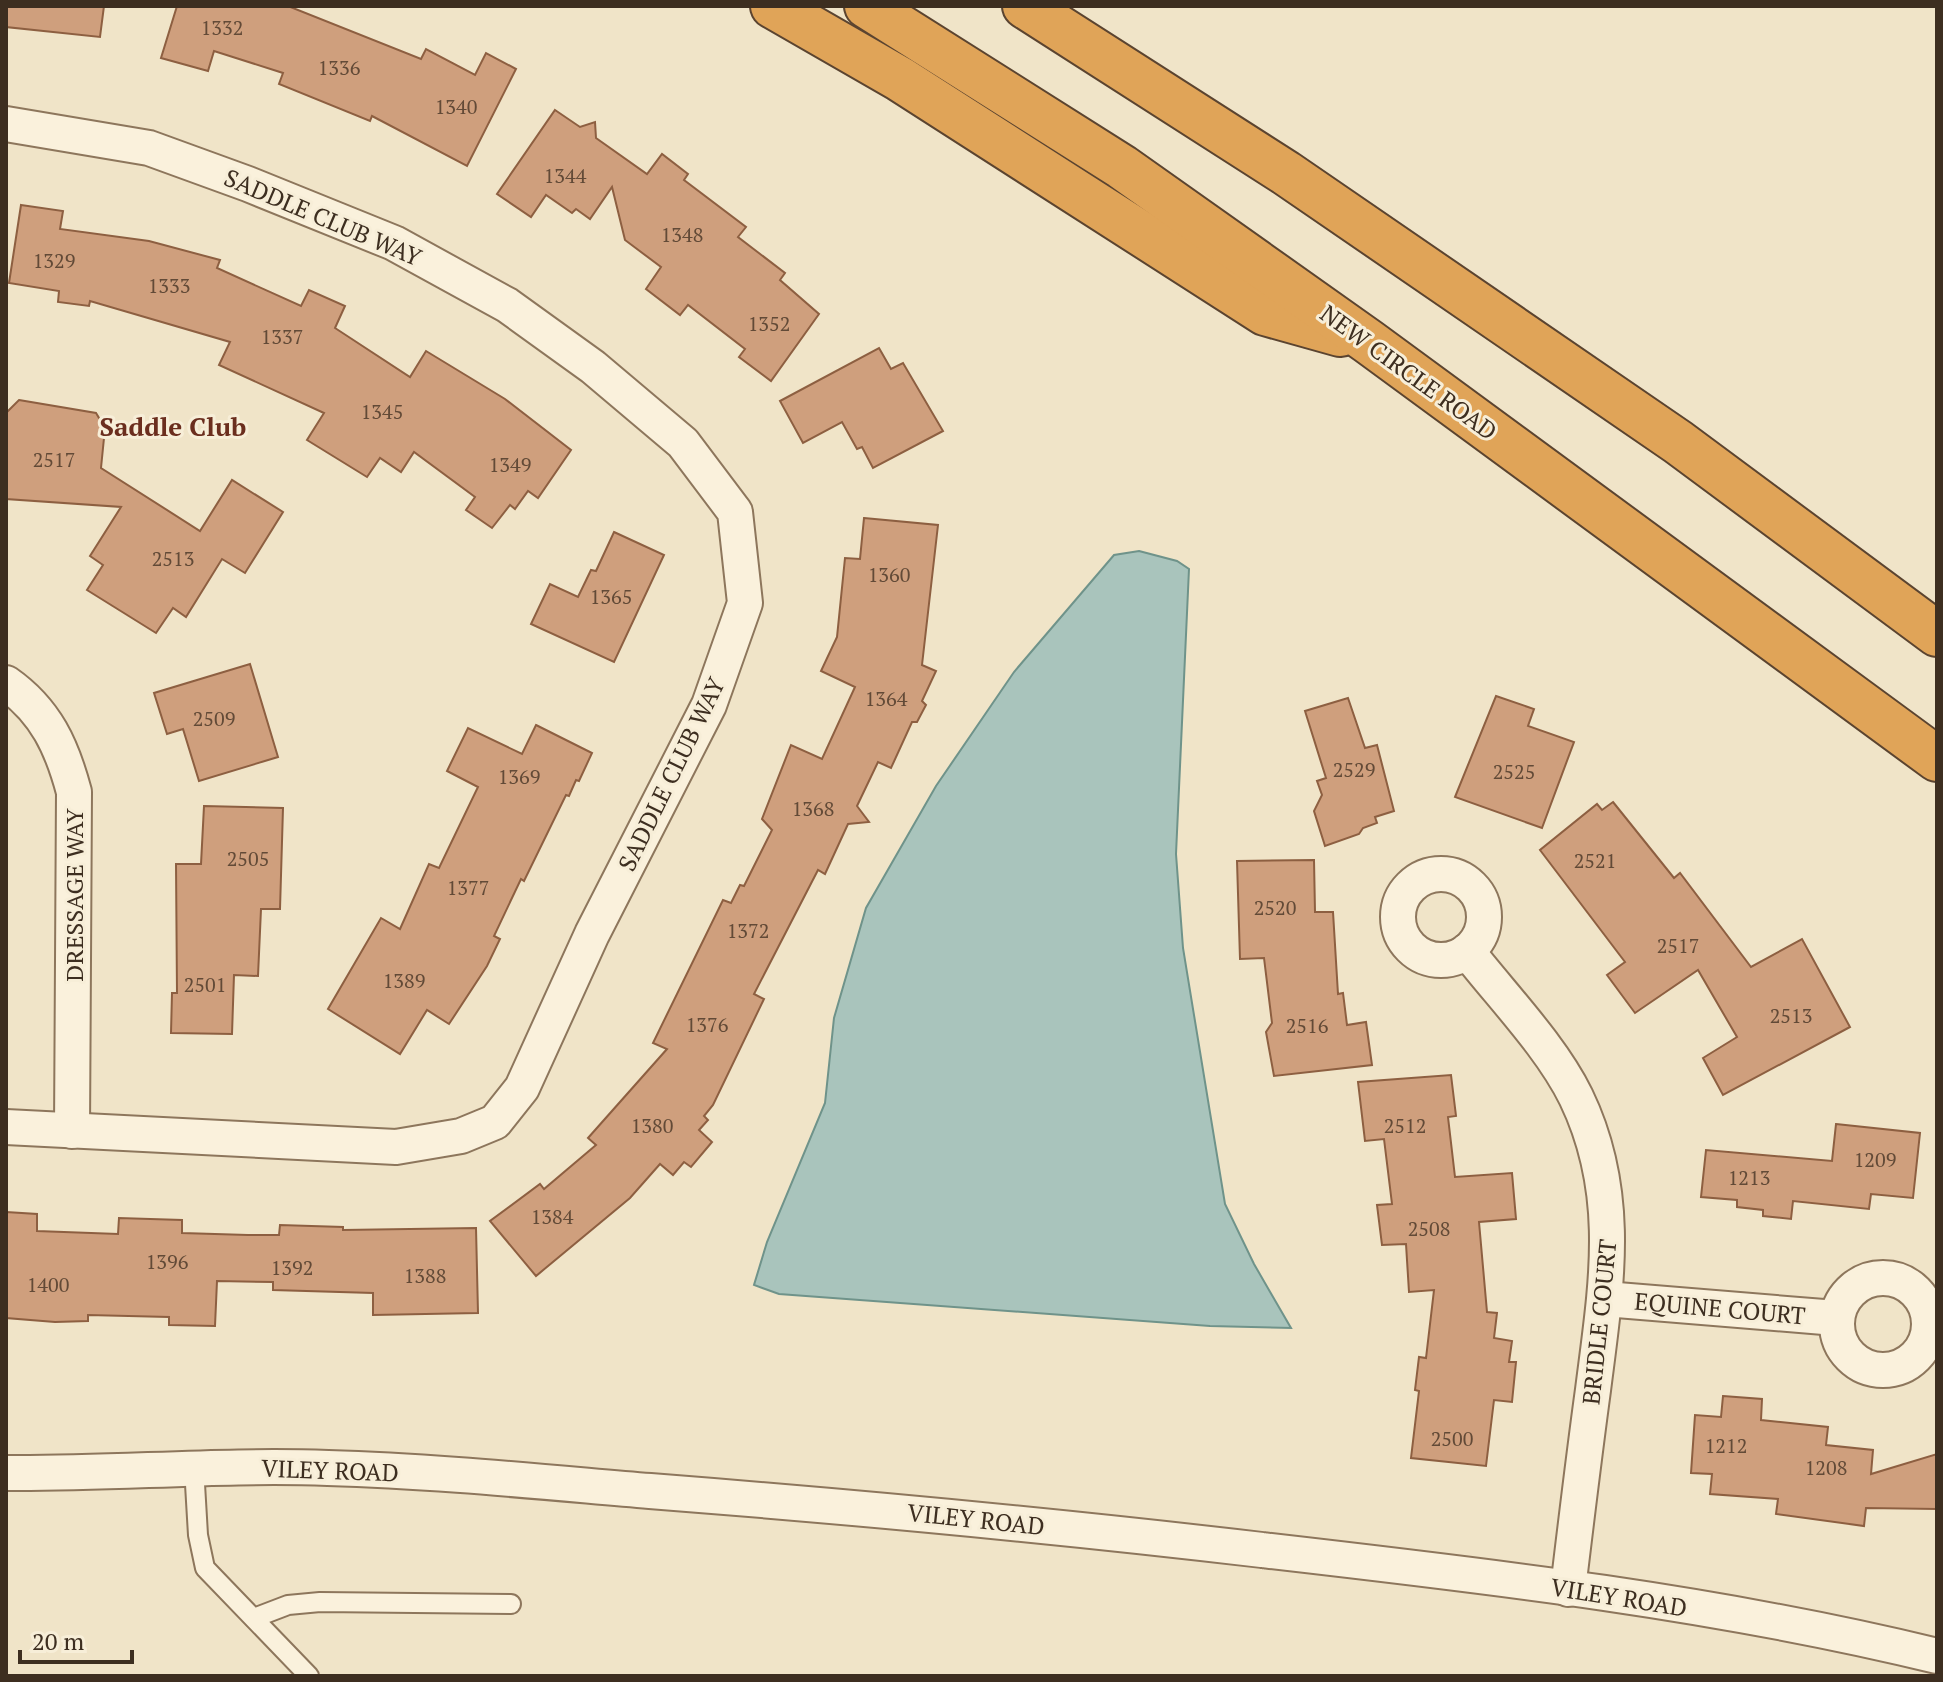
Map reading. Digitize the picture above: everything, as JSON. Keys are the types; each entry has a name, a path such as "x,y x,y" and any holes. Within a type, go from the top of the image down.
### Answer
{"highway":[{"path":"773,6 900,79 1265,313 1369,342"},
{"name":"NEW CIRCLE ROAD","path":"867,6 1122,167 1369,342 1937,759"},
{"path":"1025,6 1286,173 1652,424 1937,634"}],"street":[{"name":"SADDLE CLUB WAY","path":"6,124 149,148 220,173 394,243 507,305 593,367 683,443 735,512 745,603 709,705 592,934 522,1088 495,1122 461,1136 396,1147 6,1127"},
{"name":"DRESSAGE WAY","path":"6,683 23,695 49,726 62,747 74,792 72,1131"},
{"name":"BRIDLE COURT","path":"1467,951 1558,1067 1576,1096 1592,1137 1607,1212 1610,1250 1605,1299 1568,1589"},
{"name":"EQUINE COURT","path":"1605,1299 1836,1318"},
{"name":"VILEY ROAD","path":"6,1473 194,1467 343,1468 834,1506 1139,1535 1568,1589 1802,1627 1937,1656"}],"lane":[{"path":"194,1467 198,1535 205,1568 309,1676"},
{"path":"254,1618 288,1605 320,1602 511,1604"}],"water":[{"path":"1139,551 1177,561 1189,569 1176,854 1183,948 1225,1204 1254,1264 1291,1328 1210,1326 779,1294 754,1285 767,1242 825,1103 834,1018 866,908 936,786 1014,672 1114,555"}],"building":[{"path":"7,6 104,6 100,37 6,27"},
{"path":"177,6 288,6 421,59 426,49 475,75 486,53 516,69 467,166 372,116 370,121 279,84 283,73 214,51 208,71 161,58"},
{"path":"555,110 580,127 595,122 596,138 647,174 662,154 688,174 684,180 746,227 738,237 785,273 780,280 819,314 771,381 739,357 745,349 688,305 680,315 646,289 661,267 625,240 612,187 590,219 576,209 572,213 546,195 531,217 497,194"},
{"path":"21,205 63,211 60,229 149,241 220,260 217,268 301,306 309,290 345,306 335,328 410,377 426,351 505,399 571,450 538,498 528,491 515,509 510,505 492,528 466,510 475,497 414,452 401,472 380,458 367,477 307,440 324,413 219,365 230,342 90,301 89,306 58,302 59,291 9,283"},
{"path":"879,348 891,369 903,363 943,431 873,468 862,447 857,449 842,422 803,443 780,401"},
{"path":"19,400 96,413 105,428 101,468 200,531 232,480 283,512 245,573 222,559 186,617 173,608 156,633 87,590 103,565 90,556 121,507 6,499 6,413"},
{"path":"864,518 938,525 922,665 936,671 922,701 926,705 917,722 912,722 891,768 878,762 857,806 869,822 848,824 825,874 818,870 754,994 764,999 713,1105 704,1116 708,1120 699,1130 712,1142 691,1167 684,1162 673,1175 660,1164 630,1198 536,1276 490,1221 540,1184 544,1189 596,1145 588,1138 667,1049 653,1043 723,900 731,903 740,885 744,886 772,830 762,819 791,745 822,759 855,687 821,671 837,637 845,558 860,559"},
{"path":"614,532 664,555 614,662 531,624 550,584 578,597 591,570 596,571"},
{"path":"250,664 278,757 199,781 183,729 167,734 154,693"},
{"path":"1496,696 1534,709 1528,726 1574,742 1542,828 1455,797"},
{"path":"1348,698 1365,748 1377,745 1394,811 1375,817 1377,823 1363,828 1359,834 1325,846 1314,811 1322,795 1317,781 1326,778 1305,711"},
{"path":"536,725 592,753 579,781 576,780 569,796 566,795 524,881 521,879 494,936 500,939 487,966 449,1024 427,1010 400,1054 328,1009 381,918 400,929 429,864 439,868 478,787 447,771 468,728 522,754"},
{"path":"1613,802 1674,878 1680,873 1751,967 1802,939 1850,1027 1723,1095 1703,1058 1737,1037 1698,970 1635,1013 1607,975 1625,962 1540,850 1597,804 1602,810"},
{"path":"204,806 283,808 280,909 261,909 258,976 234,975 232,1034 171,1033 172,993 177,993 176,864 201,864"},
{"path":"1314,860 1315,912 1333,912 1338,994 1343,993 1347,1025 1366,1022 1372,1065 1274,1076 1266,1032 1272,1023 1264,958 1240,959 1237,861"},
{"path":"1451,1075 1456,1116 1448,1117 1455,1177 1512,1173 1516,1219 1479,1222 1487,1312 1497,1313 1494,1338 1512,1341 1509,1362 1516,1362 1512,1402 1494,1400 1486,1466 1411,1458 1419,1391 1415,1390 1419,1357 1426,1358 1434,1290 1409,1292 1406,1244 1382,1245 1377,1205 1392,1204 1384,1139 1365,1141 1358,1082"},
{"path":"1836,1124 1920,1133 1913,1198 1871,1194 1869,1209 1793,1201 1791,1219 1763,1216 1763,1210 1737,1207 1737,1200 1701,1197 1706,1150 1832,1161"},
{"path":"6,1212 37,1214 37,1231 118,1234 119,1218 182,1220 182,1233 248,1235 279,1235 280,1225 343,1227 343,1230 476,1228 478,1313 373,1315 373,1293 273,1290 273,1282 217,1281 215,1326 169,1325 169,1317 88,1315 88,1321 55,1322 6,1318"},
{"path":"1723,1396 1762,1399 1761,1420 1828,1427 1826,1445 1873,1450 1871,1474 1937,1454 1937,1509 1866,1508 1864,1526 1776,1514 1778,1499 1710,1494 1712,1474 1691,1473 1695,1415 1721,1417"}],"district":[{"name":"Saddle Club","path":"173,426"}]}
